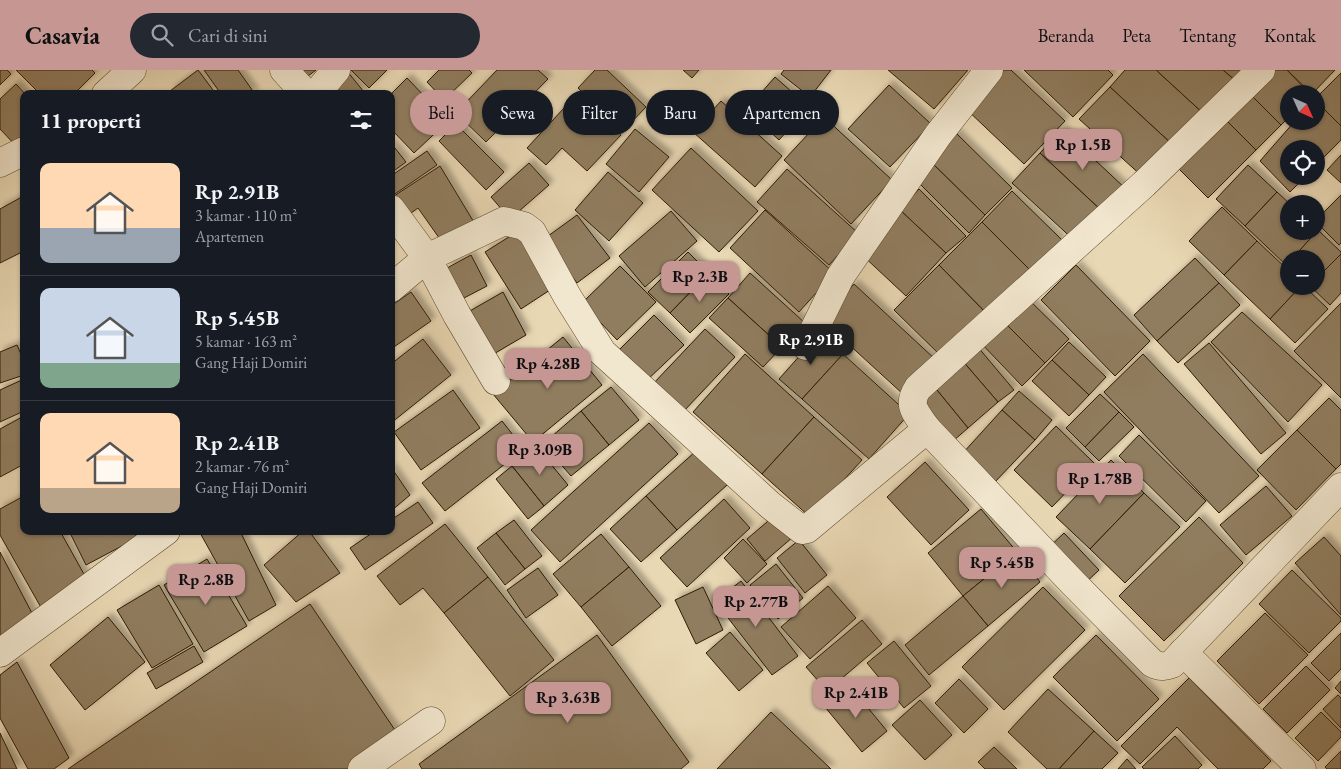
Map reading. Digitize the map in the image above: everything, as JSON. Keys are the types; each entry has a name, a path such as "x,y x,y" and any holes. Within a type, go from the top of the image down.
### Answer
{"street":[{"path":"110,90 132,70"},
{"path":"284,70 302,90"},
{"path":"319,90 336,70"},
{"path":"806,346 840,277 938,135 989,70"},
{"path":"1261,70 1144,184 918,388 913,396 913,409 927,429 1072,583 1152,663 1165,667 1172,664 1341,487"},
{"path":"0,163 20,153"},
{"path":"395,214 427,258 457,315 496,381"},
{"path":"395,285 427,258 504,221 524,226 532,232 567,296 602,352 770,504 802,530 807,529 927,429"},
{"path":"0,653 161,535"},
{"path":"1183,652 1302,769"},
{"path":"362,769 431,721"}],"building":[{"path":"0,70 7,70 11,74 0,85"},
{"path":"16,70 92,70 95,73 78,90 36,90"},
{"path":"198,70 213,90 171,90"},
{"path":"204,70 238,70 252,90 218,90"},
{"path":"291,70 316,70 300,82"},
{"path":"351,70 387,70 369,88"},
{"path":"439,70 469,70 472,73 454,90 435,90 427,82"},
{"path":"497,70 538,70 548,79 537,90 482,90 482,135 493,135 486,142 472,128 472,96"},
{"path":"595,70 607,70 628,90 580,90 578,88"},
{"path":"683,70 699,70 692,78"},
{"path":"784,70 831,70 815,90 801,90 781,74"},
{"path":"888,70 968,70 934,109"},
{"path":"999,70 1011,70 1065,121 1024,164 964,107"},
{"path":"1024,70 1108,70 1113,75 1073,117"},
{"path":"1125,70 1156,70 1204,114 1174,146 1110,87"},
{"path":"1156,70 1223,70 1235,80 1204,114"},
{"path":"1223,70 1245,70 1235,80"},
{"path":"1265,70 1287,70 1301,85 1280,85 1280,124 1246,90"},
{"path":"1287,70 1335,70 1321,85 1303,85"},
{"path":"347,71 362,90 338,90 332,82"},
{"path":"1341,73 1341,126 1325,110 1325,89"},
{"path":"775,77 790,90 764,90"},
{"path":"407,78 418,90 410,90 410,135 433,135 414,153 395,133 395,90"},
{"path":"16,84 21,90 20,144 17,147 0,129 0,99"},
{"path":"889,85 931,124 890,167 848,129"},
{"path":"1110,87 1174,146 1144,178 1079,119"},
{"path":"1246,90 1280,126 1256,150 1221,115"},
{"path":"636,98 646,107 636,117"},
{"path":"721,101 725,105 725,135 759,135 782,156 755,187 696,135 715,135 715,108"},
{"path":"563,109 563,135 621,135 587,171 562,148 546,165 527,148 539,135 553,135 553,120"},
{"path":"1325,110 1341,126 1341,140 1325,156 1325,140 1280,140 1280,182 1260,161 1287,130 1325,130"},
{"path":"1221,115 1256,150 1208,198 1173,163"},
{"path":"1062,129 1126,189 1104,213 1040,153"},
{"path":"636,130 669,157 639,192 606,164 630,135 636,135"},
{"path":"839,131 892,180 851,224 784,160 807,135 839,135"},
{"path":"956,133 1012,188 985,215 929,160"},
{"path":"445,135 467,135 504,172 486,190 439,141"},
{"path":"774,135 784,135 779,140"},
{"path":"395,148 406,162 395,170"},
{"path":"691,148 758,211 719,252 652,190"},
{"path":"427,151 437,165 395,194 395,173"},
{"path":"1040,153 1104,213 1077,243 1012,183"},
{"path":"1341,155 1341,183 1327,170"},
{"path":"929,160 985,215 969,233 913,177"},
{"path":"529,163 549,185 510,219 491,197"},
{"path":"1248,165 1277,192 1245,226 1216,199"},
{"path":"440,166 475,224 442,242 418,208 407,216 395,195"},
{"path":"787,169 858,233 829,265 757,202"},
{"path":"608,172 643,203 609,241 575,210"},
{"path":"1283,185 1297,185 1290,192"},
{"path":"919,189 966,236 946,253 900,210"},
{"path":"1012,191 1062,240 1031,271 982,222"},
{"path":"1277,192 1280,195 1280,240 1309,240 1300,250 1280,250 1280,259 1245,226"},
{"path":"1341,195 1341,243 1339,245 1325,231 1325,211"},
{"path":"20,198 20,253 0,263 0,209"},
{"path":"1222,207 1257,241 1224,275 1189,241"},
{"path":"765,210 834,273 799,312 730,248"},
{"path":"900,210 946,253 906,296 860,253"},
{"path":"671,211 697,241 645,287 619,256"},
{"path":"577,215 610,258 577,283 544,239"},
{"path":"982,222 1031,271 988,315 939,265"},
{"path":"520,230 556,286 521,309 485,252"},
{"path":"1325,237 1341,254 1325,270 1325,250 1300,250 1309,240 1325,240"},
{"path":"1257,241 1280,263 1280,295 1293,295 1270,319 1224,275"},
{"path":"688,252 709,273 670,313 648,292"},
{"path":"1341,254 1341,293 1330,305 1319,295 1325,295 1325,270"},
{"path":"471,255 487,286 464,298 447,268"},
{"path":"1195,258 1219,283 1157,341 1134,315"},
{"path":"939,265 988,315 944,359 894,310"},
{"path":"1076,265 1150,341 1115,376 1041,300"},
{"path":"620,266 656,302 617,340 582,303"},
{"path":"709,273 729,294 690,333 670,313"},
{"path":"750,273 805,323 782,347 728,298"},
{"path":"1219,283 1240,305 1178,363 1157,341"},
{"path":"854,284 936,360 904,395 822,320"},
{"path":"411,292 431,321 395,346 395,303"},
{"path":"503,292 526,335 492,355 468,312"},
{"path":"1024,295 1069,339 1045,363 1000,318"},
{"path":"1293,295 1313,295 1328,309 1295,343 1270,319"},
{"path":"728,298 782,347 763,367 709,318"},
{"path":"1341,303 1341,398 1294,351"},
{"path":"1242,312 1322,385 1288,422 1211,342"},
{"path":"654,315 684,345 645,382 616,353"},
{"path":"1000,318 1045,363 1022,386 978,340"},
{"path":"705,329 735,357 682,413 652,385"},
{"path":"820,333 843,354 802,399 779,379"},
{"path":"563,337 602,385 533,442 493,394"},
{"path":"423,339 451,375 395,420 395,361"},
{"path":"1069,342 1106,377 1089,395 1052,360"},
{"path":"1209,343 1286,433 1261,454 1184,364"},
{"path":"17,345 20,352 20,376 0,383 0,352"},
{"path":"977,346 1014,390 998,402 961,359"},
{"path":"745,354 814,417 762,474 693,412"},
{"path":"843,354 909,414 869,459 802,399"},
{"path":"1143,354 1259,476 1219,513 1104,392"},
{"path":"961,359 998,402 968,428 932,384"},
{"path":"1052,360 1089,395 1069,416 1032,381"},
{"path":"20,381 20,413 0,422 0,390"},
{"path":"932,384 968,428 953,441 915,397"},
{"path":"611,387 639,420 609,445 581,411"},
{"path":"453,390 480,428 421,470 395,431"},
{"path":"1019,391 1052,420 1035,440 1002,410"},
{"path":"1100,394 1119,412 1085,447 1066,428"},
{"path":"1329,398 1341,410 1341,464 1336,469 1297,430"},
{"path":"1002,410 1035,440 993,484 962,454"},
{"path":"581,411 609,445 571,476 543,444"},
{"path":"1119,412 1134,427 1099,461 1085,447"},
{"path":"814,417 862,460 810,517 762,474"},
{"path":"20,418 20,466 0,477 0,429"},
{"path":"502,421 524,449 445,511 422,483"},
{"path":"649,423 678,454 560,562 531,530"},
{"path":"1056,426 1094,463 1052,507 1014,470"},
{"path":"1297,430 1336,469 1296,510 1257,470"},
{"path":"1139,435 1206,501 1186,522 1119,456"},
{"path":"536,446 568,485 544,506 512,466"},
{"path":"696,451 727,485 677,530 646,496"},
{"path":"1111,460 1144,493 1090,549 1056,517"},
{"path":"925,462 969,510 931,545 887,497"},
{"path":"512,466 544,506 528,519 496,479"},
{"path":"395,473 410,495 395,508"},
{"path":"1266,486 1292,516 1246,555 1220,525"},
{"path":"1144,493 1180,527 1125,583 1090,549"},
{"path":"646,496 677,530 641,562 610,529"},
{"path":"20,498 20,535 62,535 90,585 43,611 0,535 0,509"},
{"path":"724,499 750,528 687,587 660,558"},
{"path":"418,502 433,523 365,570 350,548 369,535 395,535 395,517"},
{"path":"981,509 1017,552 963,596 928,553"},
{"path":"774,516 793,537 765,561 747,539"},
{"path":"1199,517 1243,563 1164,641 1119,596"},
{"path":"514,520 542,556 525,569 496,533"},
{"path":"445,524 488,577 444,613 423,588 400,605 377,576"},
{"path":"496,533 525,569 505,585 477,548"},
{"path":"1064,533 1099,570 1082,586 1046,550"},
{"path":"601,534 629,567 581,607 553,574"},
{"path":"71,535 136,535 137,538 86,565"},
{"path":"201,535 242,535 276,605 249,621"},
{"path":"298,535 312,535 340,573 296,602 264,565"},
{"path":"1324,537 1341,556 1341,615 1295,563"},
{"path":"743,539 767,564 747,583 724,558"},
{"path":"799,540 827,575 805,593 777,558"},
{"path":"0,552 34,617 0,636"},
{"path":"1017,552 1040,582 988,626 963,596"},
{"path":"207,559 247,626 204,652 164,585"},
{"path":"776,564 803,598 778,619 750,585"},
{"path":"629,567 661,606 612,646 581,607"},
{"path":"538,568 558,595 526,618 507,590"},
{"path":"1292,570 1341,618 1341,621 1309,653 1259,604"},
{"path":"488,577 554,660 510,696 444,613"},
{"path":"741,581 798,656 772,675 715,601"},
{"path":"159,585 193,644 152,668 117,610"},
{"path":"828,586 856,618 810,659 781,627"},
{"path":"703,587 723,630 696,644 675,600"},
{"path":"1043,587 1085,630 1004,710 962,667"},
{"path":"963,596 988,626 929,675 905,645"},
{"path":"310,604 401,739 357,769 68,769"},
{"path":"1265,613 1308,655 1259,704 1217,661"},
{"path":"108,617 145,662 85,710 50,665"},
{"path":"862,620 882,644 827,691 806,667"},
{"path":"730,632 763,670 739,691 706,653"},
{"path":"1341,633 1341,669 1329,681 1311,663"},
{"path":"597,635 689,762 681,769 422,769 419,764"},
{"path":"1096,635 1159,699 1117,741 1053,677"},
{"path":"894,641 931,686 904,708 867,663"},
{"path":"194,646 203,662 156,689 147,673"},
{"path":"17,662 69,758 54,769 28,769 0,718 0,675"},
{"path":"1306,666 1330,690 1287,733 1263,709"},
{"path":"1189,678 1271,761 1263,769 1218,769 1177,727 1140,764 1121,746"},
{"path":"959,679 988,709 964,733 935,703"},
{"path":"1341,681 1341,694 1335,688"},
{"path":"850,686 887,731 862,752 825,707"},
{"path":"1048,689 1094,731 1059,769 1047,769 1008,732"},
{"path":"1338,695 1341,698 1341,728 1323,709"},
{"path":"920,700 952,735 925,760 892,725"},
{"path":"771,712 831,769 717,769"},
{"path":"1321,712 1341,732 1341,737 1318,761 1295,738"},
{"path":"1094,731 1118,753 1102,769 1059,769"},
{"path":"0,733 17,769 0,769"},
{"path":"1175,736 1202,765 1198,769 1144,769 1142,767"},
{"path":"994,747 1017,769 985,769 978,762"},
{"path":"1341,751 1341,769 1327,769 1325,767"},
{"path":"1127,759 1136,769 1118,769"}]}
